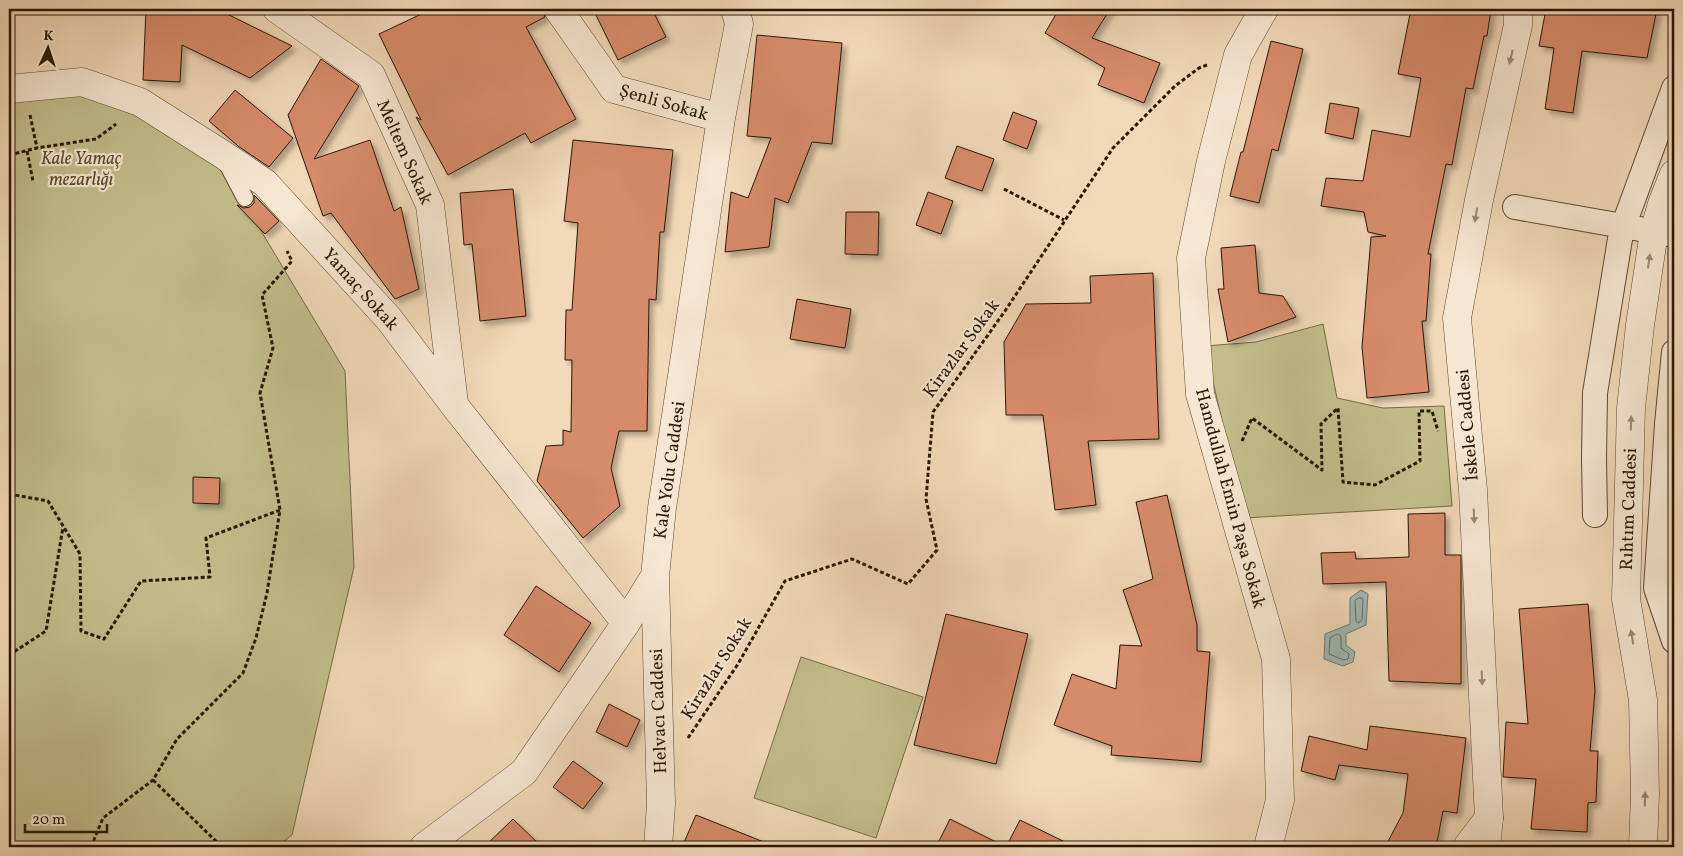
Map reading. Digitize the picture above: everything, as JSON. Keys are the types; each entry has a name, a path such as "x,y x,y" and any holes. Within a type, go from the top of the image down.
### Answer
{"street":[{"name":"Meltem Sokak","path":"278,9 371,75 430,204 454,405"},
{"name":"Şenli Sokak","path":"558,9 614,89 721,118"},
{"name":"Kale Yolu Caddesi","path":"424,847 524,772 626,623 654,576 662,508 721,118 738,24 735,9"},
{"name":"Hamdullah Emin Paşa Sokak","path":"1264,9 1238,55 1211,161 1191,258 1200,394 1276,659 1280,800 1268,847"},
{"name":"İskele Caddesi","path":"1486,847 1489,818 1472,490 1457,318 1479,200 1518,25 1518,9"},
{"name":"Yamaç Sokak","path":"9,89 82,82 140,102 265,183 389,319 454,405 626,623"},
{"path":"1595,515 1595,393 1622,227 1674,88"},
{"name":"Rıhtım Caddesi","path":"1643,847 1645,794 1643,700 1626,599 1631,408 1640,325 1664,234 1662,204 1674,174"},
{"path":"1514,207 1664,234"},
{"path":"1674,352 1667,424 1656,588 1674,641"},
{"name":"Helvacı Caddesi","path":"654,576 661,804 658,847"},
{"path":"1467,847 1489,818"}],"lane":[{"path":"222,154 244,198"}],"path":[{"name":"Kirazlar Sokak","path":"688,739 738,664 784,580 852,559 908,584 937,550 926,499 932,412 1005,311 1113,148 1176,86 1199,68 1238,55"},
{"path":"9,155 37,148 96,139 128,115 140,102"},
{"path":"28,110 37,148"},
{"path":"27,151 33,180"},
{"path":"1004,189 1064,220"},
{"path":"91,847 103,818 153,780 177,739 243,674 256,638 267,593 280,510 260,394 273,348 262,295 292,260 283,243"},
{"path":"1242,443 1252,418 1322,470 1321,424 1338,408 1343,482 1375,485 1420,461 1419,411 1432,411 1438,434"},
{"path":"9,494 48,501 80,554 81,631 104,640 141,581 210,577 206,538 280,510"},
{"path":"9,655 46,631 64,527"},
{"path":"153,780 222,847"}],"green space":[{"name":"Kale Yamaç mezarlığı","path":"88,88 218,159 345,371 354,567 292,835 277,847 9,847 9,102"},
{"path":"1323,324 1337,398 1383,408 1444,406 1452,506 1244,518 1205,346 1256,342"},
{"path":"1674,385 1674,633 1659,587"},
{"path":"801,657 923,697 876,838 754,798"}],"water":[{"path":"1361,590 1368,594 1366,625 1346,634 1346,645 1355,652 1353,662 1343,666 1324,659 1325,634 1350,624 1350,598"}],"building":[{"path":"146,9 217,9 292,46 250,78 182,45 180,82 143,80"},
{"path":"432,9 543,9 545,17 526,27 576,119 531,143 525,133 448,175 416,117 421,120 379,34"},
{"path":"593,9 652,9 666,37 618,60"},
{"path":"1059,9 1110,9 1092,38 1160,63 1144,103 1098,85 1105,68 1045,33"},
{"path":"1411,9 1491,9 1487,36 1484,36 1473,89 1466,88 1452,165 1446,164 1428,254 1431,254 1426,321 1422,321 1429,392 1367,398 1362,347 1371,237 1386,236 1368,232 1364,212 1321,206 1326,178 1363,181 1372,130 1410,137 1421,78 1398,74"},
{"path":"1546,9 1657,9 1647,58 1582,51 1573,113 1545,109 1554,48 1539,46"},
{"path":"757,35 842,43 832,144 812,142 788,203 775,198 769,247 725,252 731,192 748,198 771,138 747,136"},
{"path":"1271,41 1303,49 1278,151 1272,149 1259,203 1230,196"},
{"path":"321,59 359,86 314,159 370,140 394,211 401,207 419,289 395,299 331,213 323,216 288,115"},
{"path":"235,90 293,138 269,167 238,146 209,121"},
{"path":"1330,103 1359,108 1353,139 1325,133"},
{"path":"1013,112 1037,121 1027,149 1003,140"},
{"path":"573,140 673,150 664,232 660,232 656,300 649,299 647,431 619,431 611,468 620,506 583,538 537,481 546,446 563,445 563,430 571,432 572,360 565,360 566,310 572,310 578,223 564,221"},
{"path":"957,146 994,159 982,191 945,178"},
{"path":"513,189 526,316 480,321 472,244 464,245 460,193"},
{"path":"928,192 953,201 941,234 916,225"},
{"path":"254,195 279,221 265,234 237,205 244,208 250,207 254,203"},
{"path":"846,212 879,212 878,255 845,254"},
{"path":"1255,245 1259,293 1283,296 1296,317 1228,342 1218,289 1224,289 1221,248"},
{"path":"1153,273 1159,439 1088,441 1096,505 1055,510 1043,415 1006,415 1004,342 1026,304 1091,303 1090,276"},
{"path":"797,299 851,309 845,348 790,339"},
{"path":"193,477 220,478 219,504 193,503"},
{"path":"1167,495 1197,625 1197,651 1210,652 1201,762 1111,755 1112,746 1054,725 1072,674 1116,689 1120,645 1142,646 1123,590 1153,579 1136,502"},
{"path":"1445,513 1445,555 1461,555 1461,684 1389,681 1386,582 1323,584 1321,553 1355,552 1356,559 1409,557 1408,514"},
{"path":"536,586 591,623 559,672 504,635"},
{"path":"1588,604 1595,691 1590,751 1598,751 1596,802 1588,803 1587,832 1531,829 1536,779 1503,777 1506,722 1528,724 1519,609"},
{"path":"946,614 1028,634 996,764 914,745"},
{"path":"609,704 640,720 627,747 596,732"},
{"path":"1370,726 1466,738 1457,813 1443,811 1436,847 1385,847 1403,813 1408,774 1339,765 1335,780 1301,771 1309,736 1367,750"},
{"path":"573,761 603,783 583,809 553,787"},
{"path":"696,815 774,846 774,847 682,847"},
{"path":"513,819 542,847 484,847"},
{"path":"950,819 1006,847 936,847"},
{"path":"1020,820 1075,847 1006,847"}]}
